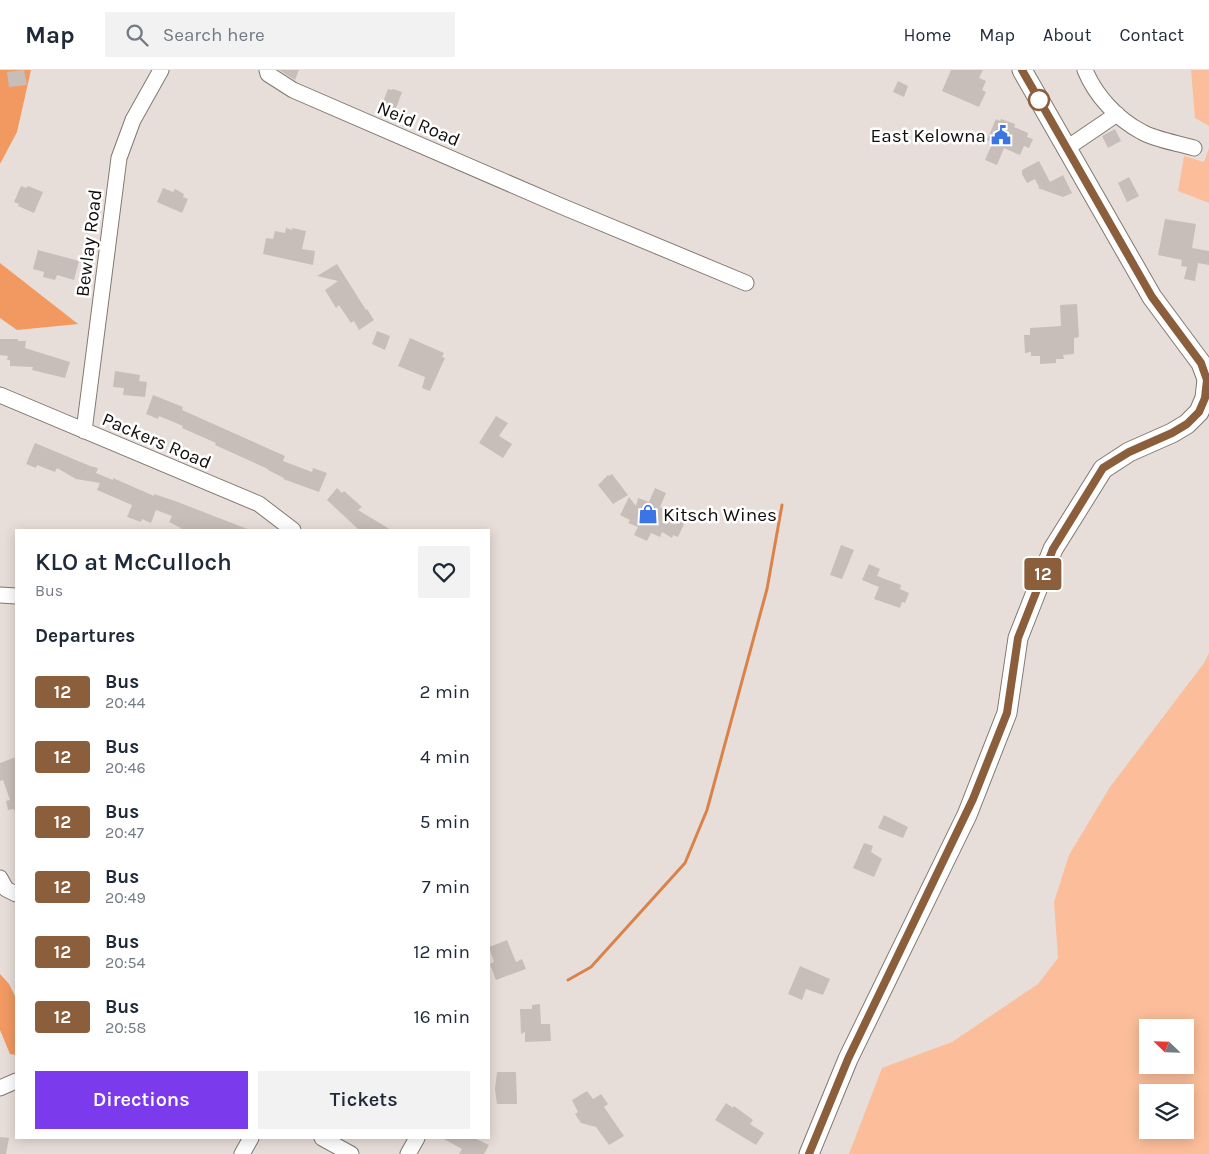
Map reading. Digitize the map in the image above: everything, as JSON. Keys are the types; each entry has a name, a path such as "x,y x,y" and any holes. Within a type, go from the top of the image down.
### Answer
{"main road":[{"path":"809,1154 848,1059 967,815 1007,713 1018,638 1053,549 1103,468 1129,452 1172,433 1187,424 1199,412 1205,398 1207,380 1201,363 1152,297 1022,70"}],"street":[{"name":"Bewlay Road","path":"84,431 119,158 132,120 161,70"},
{"name":"Neid Road","path":"267,70 268,74 293,90 561,206 746,283"},
{"path":"1085,70 1091,84 1117,114 1142,132 1194,148"},
{"path":"1067,148 1117,114"},
{"name":"Packers Road","path":"0,395 259,504 292,529"},
{"path":"0,595 15,596"},
{"path":"0,878 6,889 15,894"},
{"path":"0,1088 15,1082"},
{"path":"242,1154 250,1139"},
{"path":"324,1139 351,1154"},
{"path":"408,1154 416,1139"}],"shaded area":[{"path":"0,70 31,70 17,132 0,164"},
{"path":"1191,70 1209,70 1209,126 1195,118"},
{"path":"1209,148 1209,203 1178,191 1184,156 1204,162"},
{"path":"0,263 78,324 17,330 0,318"},
{"path":"1209,653 1209,1154 849,1154 882,1068 952,1042 1038,984 1058,958 1054,902 1069,855 1110,787 1204,663"},
{"path":"0,974 9,984 15,996 15,1055 10,1054 0,1030"}],"building":[{"path":"24,70 27,85 9,87 7,72"},
{"path":"279,70 299,70 295,80"},
{"path":"951,70 983,70 979,78 986,81 982,90 986,92 979,107 942,91"},
{"path":"898,81 908,86 904,97 893,92"},
{"path":"388,89 402,92 394,114 384,110 387,104 383,102"},
{"path":"996,119 1015,124 1014,127 1028,133 1027,137 1033,139 1029,148 1024,146 1020,155 1004,148 997,165 985,160 993,142 987,140"},
{"path":"1115,129 1121,141 1108,148 1102,136"},
{"path":"1039,161 1050,182 1063,175 1072,193 1063,197 1038,188 1035,179 1027,183 1022,170"},
{"path":"1129,177 1139,196 1127,202 1118,183"},
{"path":"21,186 26,188 28,186 43,192 34,213 18,206 19,204 14,202"},
{"path":"163,188 173,192 175,189 184,194 183,197 188,199 182,213 157,202"},
{"path":"1165,219 1196,224 1192,248 1209,251 1209,265 1198,263 1195,281 1184,279 1187,267 1181,266 1182,260 1158,255"},
{"path":"286,228 306,231 302,249 315,251 313,265 263,254 266,238 273,239 275,231 285,233"},
{"path":"38,250 79,261 74,280 57,275 55,280 43,277 44,272 33,269"},
{"path":"337,264 374,320 359,330 354,321 351,323 339,305 336,308 325,290 338,281 317,276"},
{"path":"1077,304 1079,337 1074,338 1074,354 1063,355 1064,359 1056,359 1056,363 1040,364 1040,356 1031,356 1031,352 1025,353 1024,335 1030,335 1030,328 1061,326 1060,305"},
{"path":"377,331 390,336 385,350 372,344"},
{"path":"410,338 444,353 442,357 445,358 430,391 422,388 425,377 398,366"},
{"path":"0,339 26,341 25,348 70,362 65,378 32,370 33,367 10,366 10,360 7,360 8,356 0,355"},
{"path":"115,371 140,375 139,381 147,382 145,397 123,395 124,388 113,387"},
{"path":"153,395 183,407 182,410 285,456 283,461 312,472 313,468 327,473 319,492 283,479 268,469 182,428 183,426 159,416 158,419 146,414"},
{"path":"496,416 508,423 499,436 512,444 503,458 479,443"},
{"path":"35,443 98,468 96,473 113,480 113,478 154,496 154,494 175,501 247,529 180,529 169,522 172,516 156,510 151,523 142,519 141,522 127,517 132,505 97,490 100,483 76,479 57,468 55,472 37,465 36,468 26,464"},
{"path":"612,474 628,495 613,504 598,485 608,475"},
{"path":"337,488 342,493 344,491 362,507 358,510 389,529 358,529 327,500"},
{"path":"655,488 666,493 660,507 685,522 678,537 673,535 672,538 662,532 660,537 651,533 647,541 634,535 638,527 628,523 630,520 620,515 629,497 636,506 638,498 649,502"},
{"path":"841,545 854,550 842,579 830,575"},
{"path":"869,564 880,569 877,576 901,585 900,589 909,593 905,603 902,602 900,608 874,599 879,587 862,580"},
{"path":"15,757 15,813 14,809 8,810 6,801 10,800 3,780 0,781 0,763"},
{"path":"884,815 908,827 903,838 878,828"},
{"path":"864,843 873,846 871,852 882,859 874,877 853,868"},
{"path":"507,940 516,962 522,959 526,969 496,980 490,964 494,962 490,947"},
{"path":"800,966 830,979 823,995 806,989 802,1000 788,994"},
{"path":"540,1004 541,1024 550,1024 551,1041 525,1042 525,1032 521,1034 520,1009 532,1009 532,1005"},
{"path":"497,1072 516,1072 517,1104 497,1104 495,1089"},
{"path":"587,1091 593,1099 601,1094 608,1104 604,1107 624,1136 609,1145 596,1127 581,1123 575,1114 578,1112 572,1100"},
{"path":"726,1103 733,1108 734,1106 753,1120 750,1124 764,1133 756,1145 715,1120"},
{"path":"0,1137 9,1138 6,1154 0,1154"},
{"path":"444,1139 476,1139 489,1145 484,1154 459,1154 462,1149"}],"waterway":[{"path":"568,980 591,967 685,863 707,810 767,589 782,505"}],"bus line":[{"name":"12","path":"809,1154 848,1059 967,815 1007,713 1018,638 1053,549 1103,468 1129,452 1172,433 1187,424 1199,412 1205,398 1207,380 1201,363 1152,297 1022,70"}],"place":[{"name":"East Kelowna","path":"1001,135"},
{"name":"Kitsch Wines","path":"648,514"}]}
